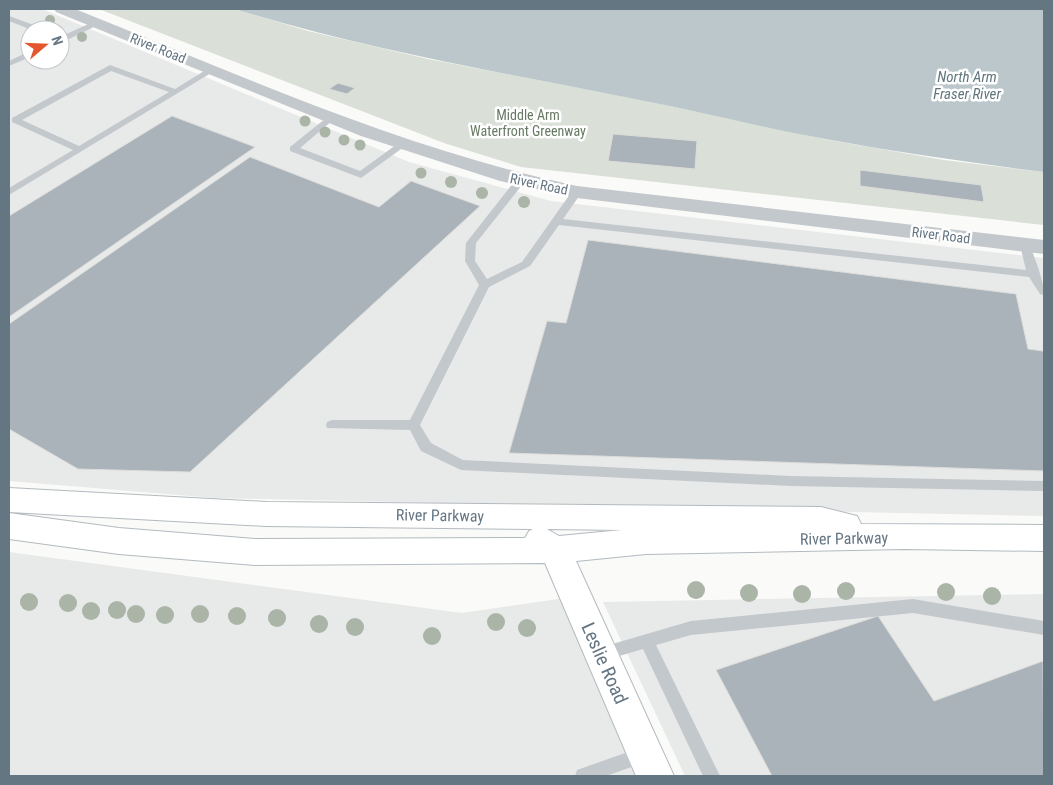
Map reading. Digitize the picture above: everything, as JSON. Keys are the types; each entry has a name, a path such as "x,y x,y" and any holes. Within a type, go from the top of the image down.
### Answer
{"street":[{"name":"River Road","path":"62,9 330,118 403,144 521,180 577,192 1044,247"},
{"name":"River Parkway","path":"20,501 194,512 266,514 821,520 904,536"},
{"path":"20,501 127,523 192,528 522,532 537,537 554,550"},
{"name":"River Parkway","path":"9,526 119,541 254,552 554,550 639,541 904,536"},
{"path":"904,536 1044,538"},
{"name":"Leslie Road","path":"554,550 650,765"}],"lane":[{"path":"70,35 98,24"},
{"path":"79,149 15,120 110,68 176,92"},
{"path":"9,192 212,70"},
{"path":"330,118 294,149 361,175 403,144"},
{"path":"486,285 470,261 471,243 521,180"},
{"path":"414,425 486,285 526,264 577,192"},
{"path":"557,222 1032,274"},
{"path":"1025,245 1032,274 1044,291"},
{"path":"332,426 414,425"},
{"path":"414,425 426,447 461,466 791,480 1044,486"},
{"path":"602,654 690,628 913,606 1044,628"},
{"path":"646,640 712,776"},
{"path":"583,776 650,765"}],"shaded area":[{"path":"9,9 42,9 68,20 20,20 20,70 70,70 70,21 409,162 551,201 1044,258 1044,516 214,498 9,481"},
{"path":"9,552 462,613 586,595 654,776 9,776"},
{"path":"1044,594 1044,776 685,776 603,602"}],"green space":[{"name":"Middle Arm Waterfront Greenway","path":"99,9 235,9 308,31 428,59 642,100 829,140 944,160 1044,172 1044,225 521,167 444,143"}],"water":[{"name":"North Arm Fraser River","path":"235,9 1044,9 1044,172 807,136 385,49 285,24"}],"building":[{"path":"338,83 355,88 347,94 329,89"},
{"path":"172,116 255,147 9,317 9,216"},
{"path":"613,134 697,141 695,169 608,161"},
{"path":"250,157 379,207 411,181 480,206 190,472 78,469 9,429 9,324"},
{"path":"860,170 981,185 984,202 860,186"},
{"path":"588,240 1016,294 1028,349 1043,351 1044,355 1044,471 509,453 547,321 566,323"},
{"path":"878,616 934,701 1043,661 1044,776 772,776 716,670"}]}
